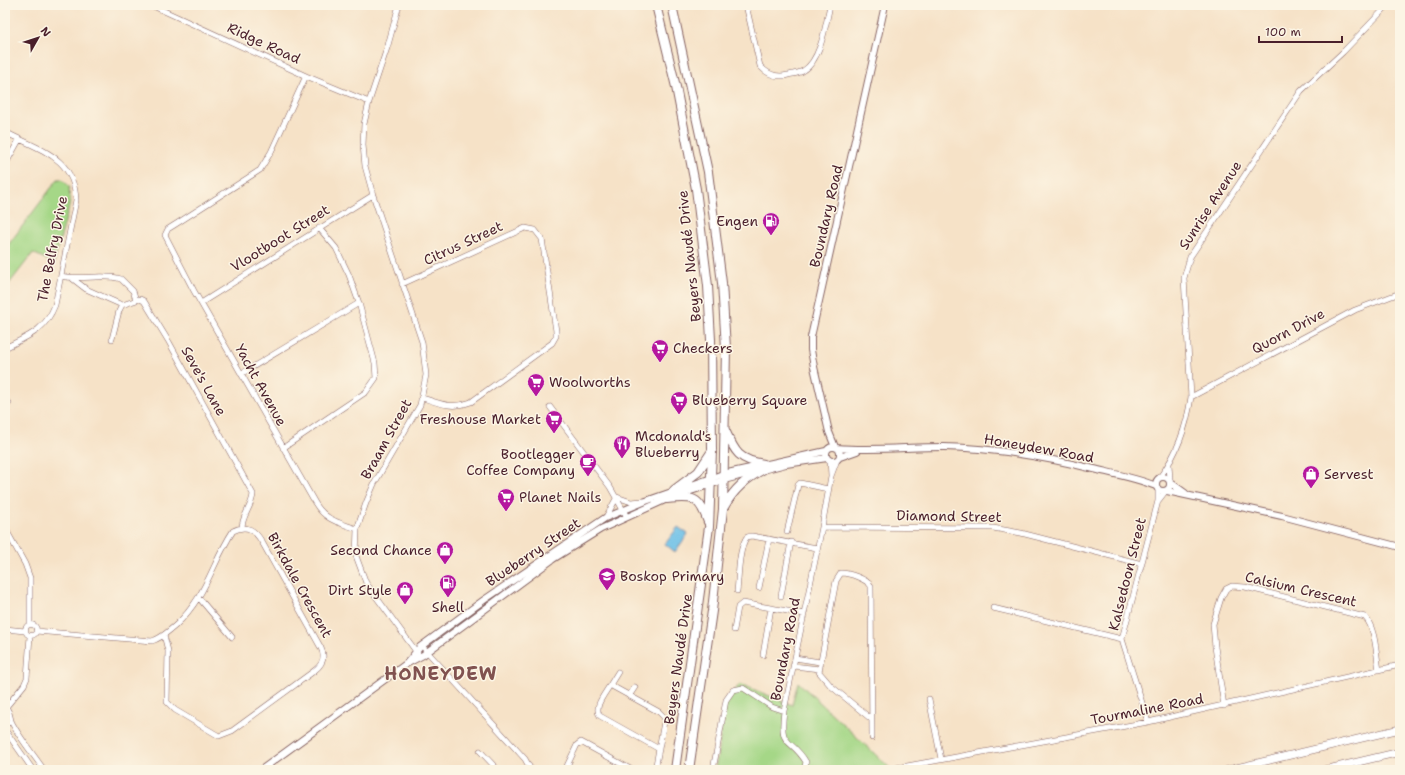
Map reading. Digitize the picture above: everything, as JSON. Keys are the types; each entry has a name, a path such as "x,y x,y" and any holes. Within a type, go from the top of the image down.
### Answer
{"main road":[{"name":"Beyers Naudé Drive","path":"656,5 688,146 703,237 711,340 712,451 709,527 675,770"},
{"name":"Beyers Naudé Drive","path":"672,5 703,141 722,283 725,340 723,509 712,611 689,770"},
{"path":"724,427 732,447 739,455 745,460 764,466"},
{"path":"674,490 698,472 712,451"},
{"path":"723,509 736,488 764,466"},
{"path":"667,499 687,497 699,502 704,510 709,527"},
{"path":"1228,770 1400,729"},
{"path":"1324,770 1400,752"}],"street":[{"name":"Ridge Road","path":"150,5 306,76 369,102"},
{"name":"Braam Street","path":"399,5 388,45 369,102 364,124 363,145 365,166 373,196 424,353 426,375 422,398 374,484 357,529 356,556 366,583 420,657"},
{"path":"746,5 760,66 768,73 780,77 802,72 808,67 819,48 830,5"},
{"name":"Boundary Road","path":"713,770 724,706 728,696 733,690 743,688 772,706 784,711 822,527 828,489 840,452 829,432 814,367 811,350 811,337 885,5"},
{"name":"Sunrise Avenue","path":"1160,478 1169,465 1182,432 1191,396 1184,278 1190,257 1301,91 1343,52 1388,5"},
{"name":"Yacht Avenue","path":"306,76 271,152 260,170 166,232 166,238 314,503 324,516 357,529"},
{"path":"5,132 19,140 5,165"},
{"name":"The Belfry Drive","path":"5,348 36,332 47,322 55,305 76,200 72,177 67,168 59,160 19,140"},
{"name":"Vlootboot Street","path":"201,303 319,228 373,196"},
{"path":"283,448 366,392 376,378 375,363 359,303 349,275 336,248 319,228"},
{"name":"Citrus Street","path":"402,284 525,228 535,230 542,239 556,331 555,339 471,402 459,407 452,407 422,398"},
{"path":"61,276 73,279 101,277 121,279 133,291 136,300 122,305 86,289 73,279"},
{"name":"Quorn Drive","path":"1191,396 1354,310 1400,293"},
{"name":"Seve's Lane","path":"136,300 144,301 166,336 253,494 253,499 242,520 242,528"},
{"path":"241,374 359,303"},
{"path":"112,339 122,305"},
{"path":"550,407 617,498 628,517"},
{"name":"Boundary Road","path":"829,432 827,450 831,476"},
{"name":"Honeydew Road","path":"827,450 836,447 860,450 945,448 1007,452 1066,462 1140,480 1157,488"},
{"path":"711,481 827,450"},
{"name":"Honeydew Road","path":"828,459 838,458 860,450"},
{"path":"764,466 806,460 828,459"},
{"name":"Sunrise Avenue","path":"1169,465 1170,481"},
{"path":"1187,494 1164,477 1160,478 1157,488 1166,491 1187,494 1282,516 1400,547"},
{"name":"Honeydew Road","path":"1140,480 1160,478"},
{"name":"Blueberry Street","path":"406,664 415,651 484,600 605,518 646,500 674,490 711,481"},
{"name":"Blueberry Street","path":"261,770 406,664 427,652 553,559 590,536 628,517 711,481"},
{"path":"1166,491 1170,488 1170,481"},
{"path":"787,532 798,485 800,483 828,489"},
{"name":"Kalsedoon Street","path":"1148,722 1122,639 1158,501 1157,488"},
{"name":"Kalsedoon Street","path":"1158,501 1166,491"},
{"path":"617,498 631,502 646,500"},
{"path":"605,518 617,498"},
{"name":"Diamond Street","path":"822,527 993,528 1021,533 1142,564"},
{"path":"5,528 25,564 30,578 30,624"},
{"path":"30,624 34,626 36,630 152,641 160,639 188,613 199,598 233,531 242,528"},
{"name":"Birkdale Crescent","path":"164,635 168,651 168,702 175,710 206,730 220,736 232,731 322,664 324,655 322,648 262,542 254,531 242,528"},
{"path":"737,591 745,540 748,537 752,536 791,542 817,548"},
{"path":"759,588 769,539"},
{"path":"781,596 791,542"},
{"path":"871,719 831,686 821,675 819,669 839,574 847,573 870,584 872,738"},
{"name":"Calsium Crescent","path":"1224,706 1213,624 1223,593 1232,586 1253,589 1365,617 1370,624 1379,670"},
{"path":"199,598 232,637"},
{"path":"734,630 738,607 740,604 804,614"},
{"path":"763,655 771,608"},
{"path":"993,608 1122,639"},
{"path":"25,630 26,626 30,624"},
{"path":"5,629 25,630 30,636 27,678 24,685 6,707 10,713 11,721 44,770"},
{"path":"30,636 34,635 36,630"},
{"path":"422,646 526,759 531,770"},
{"path":"795,658 820,662"},
{"name":"Tourmaline Road","path":"896,768 1148,722 1400,665"},
{"path":"794,666 819,669"},
{"path":"618,672 598,707 598,713 600,716 659,749"},
{"path":"610,685 659,712 664,717 655,770"},
{"path":"629,696 635,687"},
{"path":"929,699 940,759"},
{"path":"784,711 782,727 784,736 806,762 804,770"},
{"path":"5,725 11,721"},
{"path":"5,730 33,770"},
{"path":"566,770 577,745 581,742 632,770"},
{"path":"480,751 498,770"}],"green space":[{"path":"58,179 62,179 69,186 70,203 54,263 33,253 5,289 5,249"},
{"path":"798,682 892,770 715,770 726,701 740,684 792,705"}],"water":[{"path":"678,527 688,534 675,552 665,544"}],"place":[{"name":"Engen","path":"771,236"},
{"name":"Checkers","path":"660,363"},
{"name":"Woolworths","path":"536,397"},
{"name":"Blueberry Square","path":"679,415"},
{"name":"Freshouse Market","path":"554,434"},
{"name":"Mcdonald's Blueberry","path":"622,459"},
{"name":"Bootlegger Coffee Company","path":"588,477"},
{"name":"Servest","path":"1311,489"},
{"name":"Planet Nails","path":"506,512"},
{"name":"Second Chance","path":"445,565"},
{"name":"Boskop Primary","path":"607,591"},
{"name":"Shell","path":"448,598"},
{"name":"Dirt Style","path":"405,605"}],"district":[{"name":"HONEYDEW","path":"441,674"}]}
